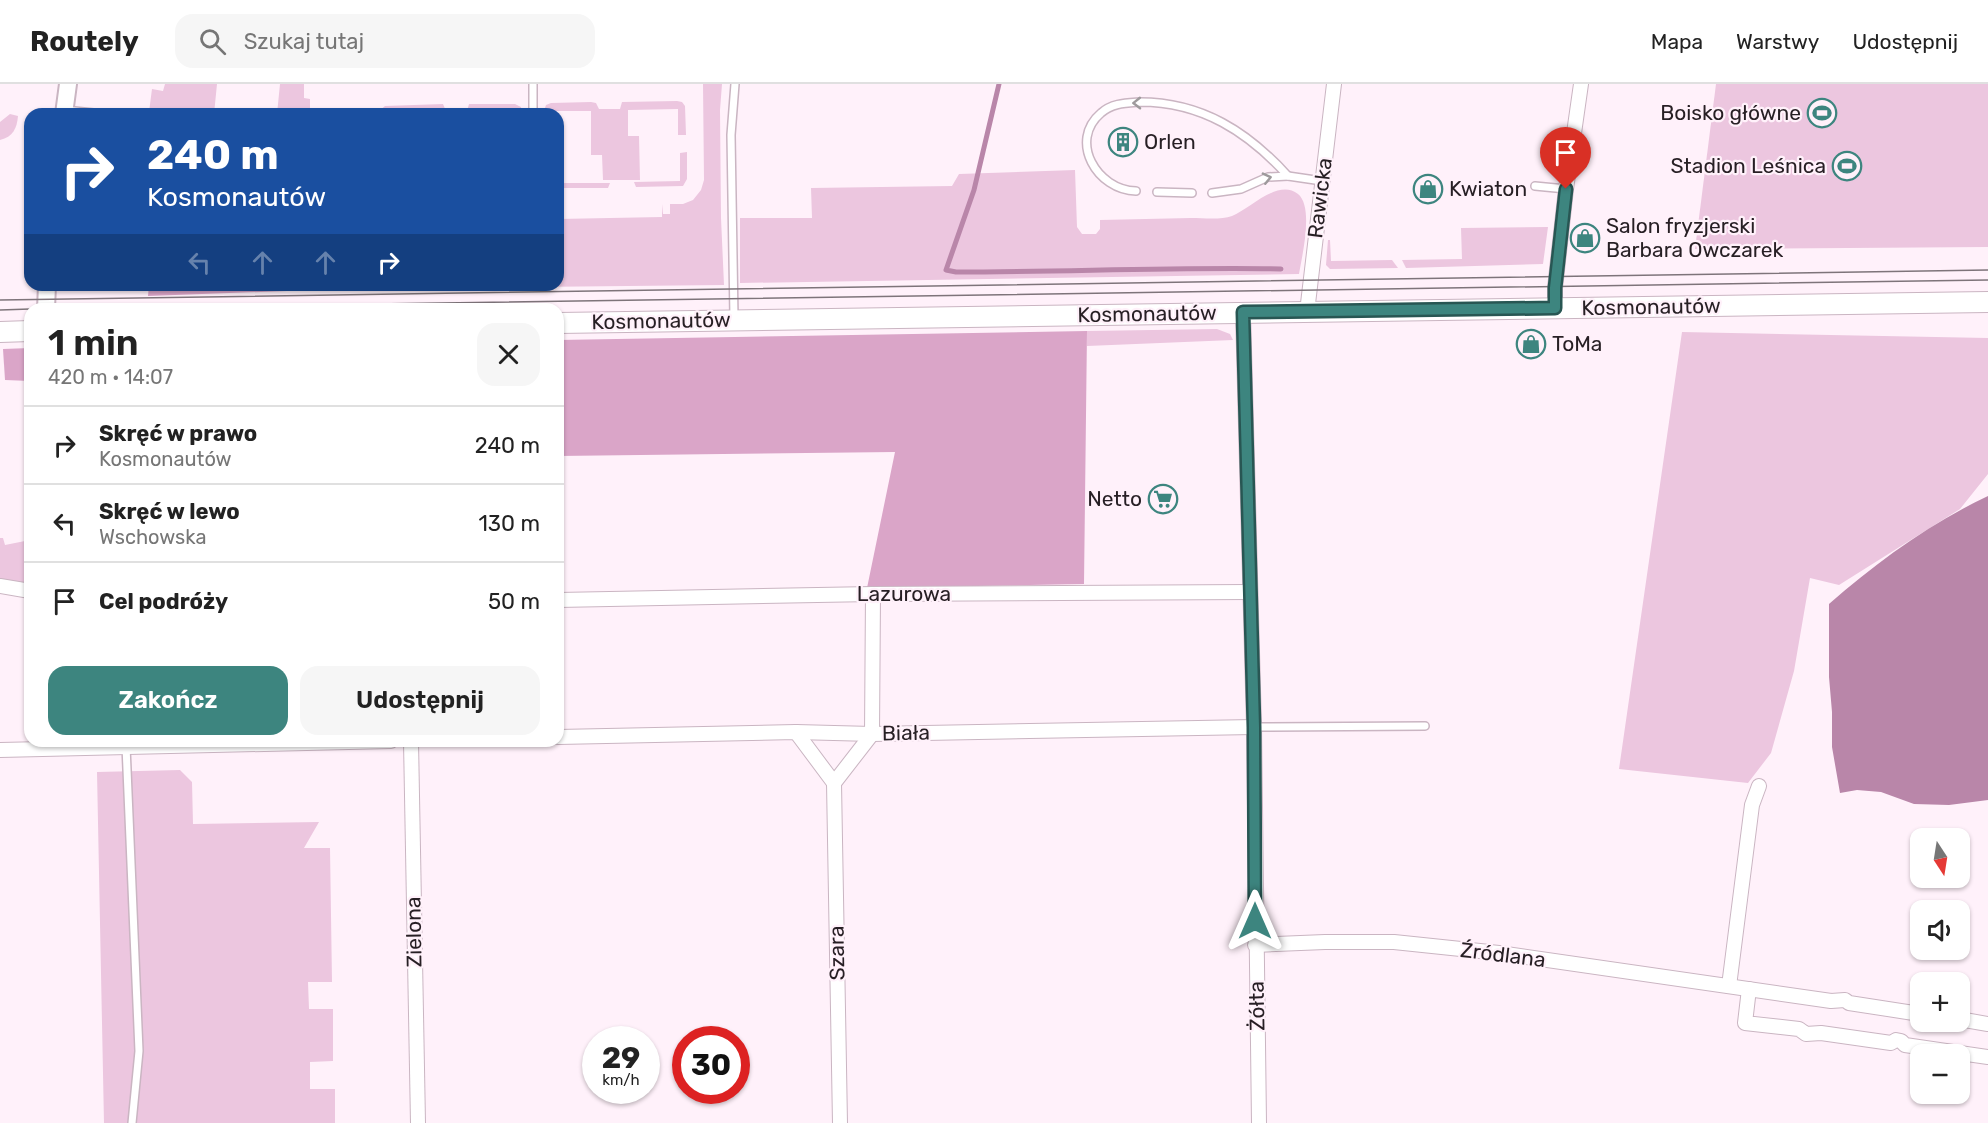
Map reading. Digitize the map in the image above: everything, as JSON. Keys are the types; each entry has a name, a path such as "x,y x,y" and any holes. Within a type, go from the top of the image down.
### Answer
{"main road":[{"name":"Kosmonautów","path":"564,322 1988,302"},
{"path":"0,332 24,331"}],"street":[{"path":"65,108 68,84"},
{"name":"Rawicka","path":"1307,312 1334,84"},
{"path":"1555,308 1555,288 1566,189 1581,84"},
{"name":"Żółta","path":"1243,312 1254,727 1259,1123"},
{"path":"0,586 24,590"},
{"name":"Lazurowa","path":"564,600 873,594 1250,592"},
{"path":"796,732 834,783 872,734 873,594"},
{"name":"Biała","path":"564,737 1254,727"},
{"path":"0,750 94,747"},
{"name":"Zielona","path":"411,747 418,1123"},
{"name":"Szara","path":"834,783 840,1123"},
{"path":"1729,986 1752,805 1759,786"},
{"name":"Źródlana","path":"1255,945 1394,942 1499,953 1831,1001 1845,1000 1849,1003 1910,1012"},
{"path":"1749,989 1745,1023 1799,1029 1806,1034 1821,1033 1891,1043 1896,1040 1905,1045 1988,1057"},
{"path":"1970,1021 1988,1024"}],"lane":[{"path":"533,84 533,108"},
{"path":"734,320 731,135 735,84"},
{"path":"1136,191 1121,189 1106,181 1094,168 1088,150 1089,131 1097,117 1102,111 1117,104 1138,102 1184,107 1223,121 1267,153 1288,176"},
{"path":"1212,193 1241,189 1268,177 1288,176 1322,181"},
{"path":"1535,186 1566,189"},
{"path":"1157,192 1191,193"},
{"path":"1254,727 1425,726"},
{"path":"126,747 139,1051 132,1123"}],"shaded area":[{"path":"165,84 217,84 215,108 150,108 152,89 163,91"},
{"path":"280,84 304,84 304,98 310,99 310,108 278,108"},
{"path":"703,84 722,84 720,110 721,218 724,285 564,287 564,219 662,217 662,204 663,214 670,214 670,204 683,204 693,200 701,190 704,180"},
{"name":"Stadion Leśnica","path":"1716,84 1988,84 1988,247 1695,249"},
{"path":"591,102 596,103 599,109 620,109 622,102 682,102 685,106 686,135 678,135 678,109 628,110 628,136 639,136 640,180 603,180 602,155 591,155 591,111 545,108 551,103"},
{"path":"443,104 445,108 383,108 385,106"},
{"path":"469,104 515,104 521,107 468,108"},
{"path":"10,114 18,116 17,124 8,137 0,140 0,122"},
{"path":"687,152 687,179 683,186 636,187 634,182 680,181 680,153"},
{"path":"1075,170 1077,227 1082,234 1096,234 1100,229 1100,220 1228,217 1273,192 1290,190 1303,200 1305,209 1306,232 1299,274 740,283 740,218 812,218 811,188 952,186 959,174"},
{"path":"564,183 610,183 608,188 564,188"},
{"path":"1548,227 1543,264 1406,268 1402,260 1462,259 1461,228"},
{"path":"1328,240 1330,240 1331,261 1392,260 1398,268 1330,269 1326,265"},
{"path":"148,291 285,291 148,296"},
{"path":"1217,329 1230,334 1233,340 1087,346 1087,331"},
{"path":"1087,331 1084,584 867,588 895,452 564,456 564,340"},
{"path":"1682,332 1988,338 1988,474 1960,509 1839,585 1810,578 1794,671 1771,753 1748,783 1619,769"},
{"path":"24,348 24,381 5,380 3,349"},
{"path":"1988,496 1988,800 1949,805 1914,804 1881,792 1857,790 1840,793 1832,747 1829,604 1866,573 1924,531"},
{"path":"0,538 3,538 5,545 24,541 24,583 0,580"},
{"path":"180,770 192,782 193,824 319,822 304,848 330,848 332,982 308,982 309,1009 333,1009 333,1061 310,1062 310,1089 335,1089 335,1123 104,1123 97,772"}],"waterway":[{"path":"999,84 974,190 946,270 956,272 1281,269"}],"tram line":[{"path":"0,300 1988,270"},
{"path":"437,303 1988,280"},
{"path":"0,310 24,309"}],"place":[{"name":"Boisko główne","path":"1822,113"},
{"name":"Orlen","path":"1123,142"},
{"name":"Stadion Leśnica","path":"1847,166"},
{"name":"Kwiaton","path":"1428,189"},
{"name":"Salon fryzjerski Barbara Owczarek","path":"1585,238"},
{"name":"ToMa","path":"1531,344"},
{"name":"Netto","path":"1163,499"}],"route":[{"path":"1255,921 1254,727 1243,312 1555,308 1555,288 1566,189"}]}
